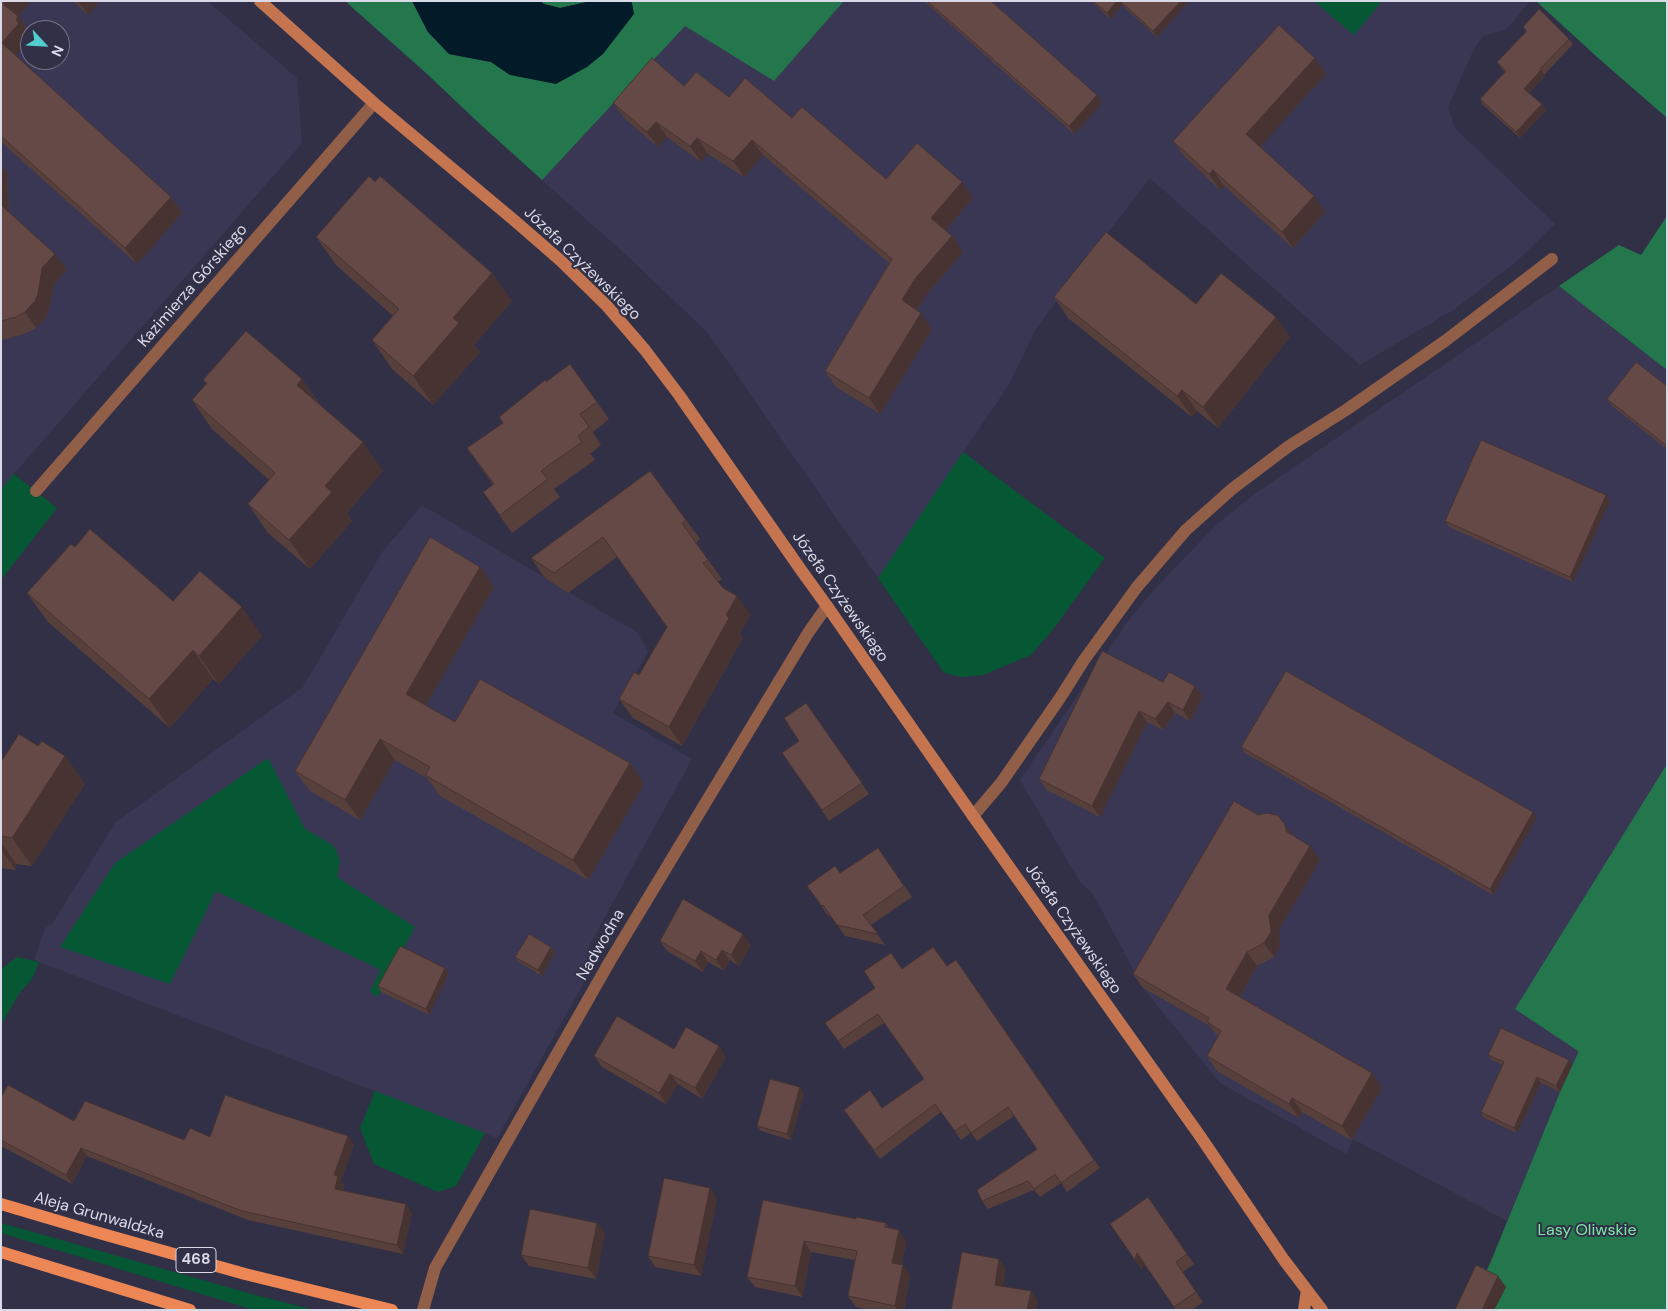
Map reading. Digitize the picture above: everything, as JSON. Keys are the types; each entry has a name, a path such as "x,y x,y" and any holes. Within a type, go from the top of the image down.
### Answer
{"main road":[{"name":"Aleja Grunwaldzka","path":"1,1204 245,1274 392,1310"},
{"path":"1,1252 190,1310"}],"street":[{"name":"Józefa Czyżewskiego","path":"260,1 374,103 516,221 561,261 607,306 645,350 679,395 973,816 1322,1310"},
{"name":"Kazimierza Górskiego","path":"36,491 374,103"},
{"path":"973,816 1001,783 1084,660 1137,587 1186,530 1232,489 1289,446 1346,410 1445,341 1552,260"},
{"name":"Nadwodna","path":"424,1310 435,1268 610,961 782,675 827,606"},
{"path":"1304,1310 1307,1290"}],"shaded area":[{"path":"1,1 207,1 297,78 302,143 1,489"},
{"path":"844,1 1530,1 1507,29 1483,36 1474,49 1448,107 1455,128 1555,224 1516,262 1455,309 1360,365 1150,178 1036,329 1008,386 878,578 707,332 623,252 542,180 685,25 774,81"},
{"path":"1559,286 1667,370 1667,764 1516,1009 1578,1051 1578,1053 1507,1221 1353,1139 1346,1154 1220,1083 1143,988 1093,894 1080,882 1020,780 1128,621 1150,594 1216,525 1253,495"},
{"path":"422,505 638,633 648,652 613,713 692,759 589,946 592,968 497,1138 34,960 45,928 52,924 116,822 303,687 382,552"}],"green space":[{"path":"345,1 412,1 428,32 449,54 491,62 510,75 632,3 630,1 844,1 774,81 685,26 542,180"},
{"path":"540,1 591,1 560,8 544,4"},
{"path":"1314,1 1382,1 1354,35"},
{"path":"1536,1 1667,1 1667,118 1597,57"},
{"path":"1667,216 1667,370 1559,286 1619,245 1641,255"},
{"path":"963,452 1105,558 1054,628 1031,655 983,675 961,677 944,673 878,578"},
{"path":"14,474 57,508 1,580 1,489"},
{"path":"268,758 305,829 331,844 336,850 340,861 337,877 415,927 381,992 376,997 370,991 381,970 216,891 170,984 60,947 115,863"},
{"name":"Lasy Oliwskie","path":"1667,764 1667,1310 1494,1310 1506,1287 1484,1276 1578,1053 1578,1051 1515,1009"},
{"path":"17,957 39,962 32,979 20,992 1,1025 1,969"},
{"path":"375,1091 485,1133 456,1186 438,1192 374,1164 360,1128"},
{"path":"1,1223 314,1310 254,1310 1,1233"}],"water":[{"path":"412,1 540,1 544,4 560,8 591,1 630,1 634,14 603,54 587,67 556,84 510,75 491,62 449,54 428,32"}],"building":[{"path":"1,1 6,1 3,4 18,16 16,20 19,23 2,43 20,59 20,70 32,70 171,197 125,248 1,136"},
{"path":"927,1 991,1 1097,95 1069,126"},
{"path":"1093,1 1117,1 1107,13"},
{"path":"1120,1 1181,1 1153,31"},
{"path":"1539,9 1569,39 1524,89 1542,104 1516,132 1480,99 1506,71 1497,62 1527,31 1523,27"},
{"path":"1279,25 1315,58 1246,134 1314,196 1282,232 1213,170 1209,174 1173,141"},
{"path":"652,58 684,86 696,72 729,97 745,78 792,118 802,107 886,179 917,143 962,182 931,218 952,236 915,279 902,300 921,313 869,398 825,371 892,259 752,140 733,161 697,138 690,146 656,122 647,132 613,103"},
{"path":"369,176 375,182 380,176 492,273 453,318 459,323 413,376 372,340 399,309 316,237"},
{"path":"1,205 55,254 42,268 35,301 25,312 16,317 1,321"},
{"path":"1106,232 1196,304 1221,273 1276,317 1203,407 1182,390 1177,396 1054,297"},
{"path":"246,331 302,379 297,385 363,442 325,486 332,492 289,540 248,504 275,473 192,400 207,383 203,380"},
{"path":"1636,362 1667,386 1667,446 1607,399"},
{"path":"570,364 597,402 580,414 589,427 578,436 582,442 541,471 548,479 500,515 483,492 494,484 467,448 503,423 499,417 545,380 546,382"},
{"path":"1481,440 1606,495 1570,577 1445,521"},
{"path":"650,471 686,520 682,523 708,560 703,563 723,588 737,596 726,615 729,618 669,727 619,699 634,672 639,675 667,627 603,537 554,573 531,558"},
{"path":"90,529 173,601 200,571 242,607 199,656 193,650 149,699 27,593 71,544 75,547"},
{"path":"430,537 480,567 406,694 455,722 480,679 630,763 573,860 425,775 430,767 380,739 345,800 295,771"},
{"path":"1102,651 1163,682 1169,672 1195,686 1183,710 1168,702 1155,719 1139,711 1092,806 1039,779"},
{"path":"1286,671 1533,812 1490,889 1241,747"},
{"path":"806,703 862,783 822,810 782,753 799,741 784,718"},
{"path":"19,734 38,746 42,741 65,756 12,838 1,836 1,759 3,759"},
{"path":"1234,801 1258,815 1267,813 1277,815 1284,823 1287,832 1310,846 1269,915 1271,932 1264,943 1247,952 1226,989 1372,1073 1342,1126 1292,1098 1289,1104 1207,1056 1221,1031 1207,1022 1209,1018 1133,974"},
{"path":"878,848 904,886 863,915 878,934 837,925 807,886 835,866 840,873"},
{"path":"683,899 743,934 731,955 722,950 716,960 701,951 695,961 660,941"},
{"path":"529,934 551,947 538,970 515,957"},
{"path":"400,946 445,968 426,1009 378,986"},
{"path":"933,947 947,966 956,960 1094,1160 1061,1183 1055,1174 1034,1189 1028,1181 982,1201 977,1190 1037,1149 1008,1107 971,1133 965,1124 955,1131 935,1104 874,1150 844,1110 870,1090 882,1108 924,1079 878,1014 838,1041 825,1023 875,988 864,971 891,953 902,969"},
{"path":"617,1016 674,1049 686,1027 719,1046 695,1088 670,1074 659,1093 594,1056"},
{"path":"1501,1028 1569,1060 1556,1086 1537,1077 1514,1128 1481,1112 1504,1062 1488,1055"},
{"path":"770,1079 800,1087 787,1134 757,1126"},
{"path":"8,1085 74,1121 85,1101 184,1140 190,1128 210,1137 225,1095 348,1136 334,1175 338,1176 335,1189 406,1204 397,1245 242,1211 81,1148 66,1175 1,1140 1,1097"},
{"path":"664,1178 710,1188 694,1265 648,1256"},
{"path":"1148,1197 1187,1254 1176,1262 1196,1292 1174,1307 1137,1253 1135,1260 1110,1224"},
{"path":"763,1200 856,1219 856,1217 886,1223 885,1227 899,1230 892,1263 903,1265 895,1306 848,1296 857,1251 804,1241 795,1286 747,1277"},
{"path":"530,1209 597,1223 588,1268 521,1255"},
{"path":"962,1252 999,1259 995,1285 1031,1291 1027,1310 951,1310"},
{"path":"1476,1265 1498,1276 1482,1310 1455,1310"}]}
